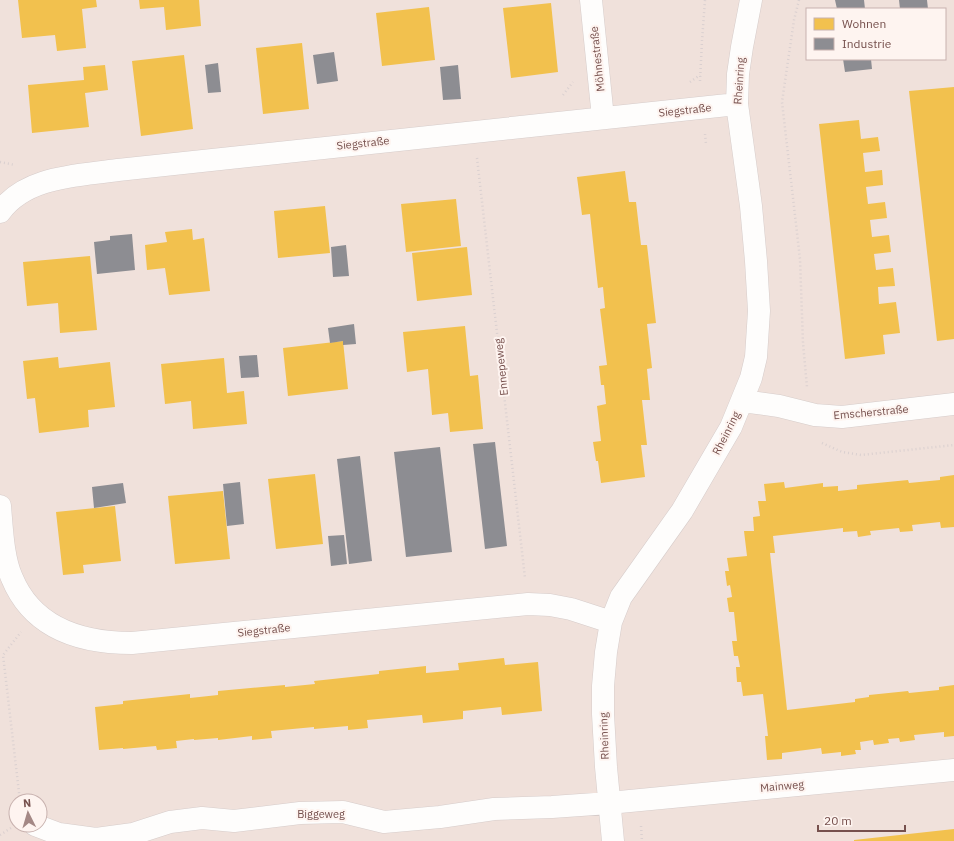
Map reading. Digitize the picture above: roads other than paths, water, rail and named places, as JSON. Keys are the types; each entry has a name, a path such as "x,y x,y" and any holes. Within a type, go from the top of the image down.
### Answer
{"street":[{"name":"Möhnestraße","path":"591,0 603,118"},
{"name":"Rheinring","path":"613,841 605,747 603,686 606,652 611,622 622,597 682,511 718,452 742,401 751,378 756,357 759,311 756,261 751,206 737,104 738,74 746,18 751,0"},
{"name":"Siegstraße","path":"0,212 5,205 9,190 29,188 51,180 118,170 737,104"},
{"name":"Emscherstraße","path":"742,401 842,417 954,404"},
{"name":"Siegstraße","path":"0,506 8,562 12,577 27,604 51,625 73,635 100,642 132,643 528,604 550,605 571,609 611,622"},
{"name":"Mainweg","path":"609,803 954,770"},
{"name":"Biggeweg","path":"48,830 59,834 96,839 133,834 170,822 202,818 234,820 300,813 343,812 384,822 440,817 494,809 609,803"}]}
